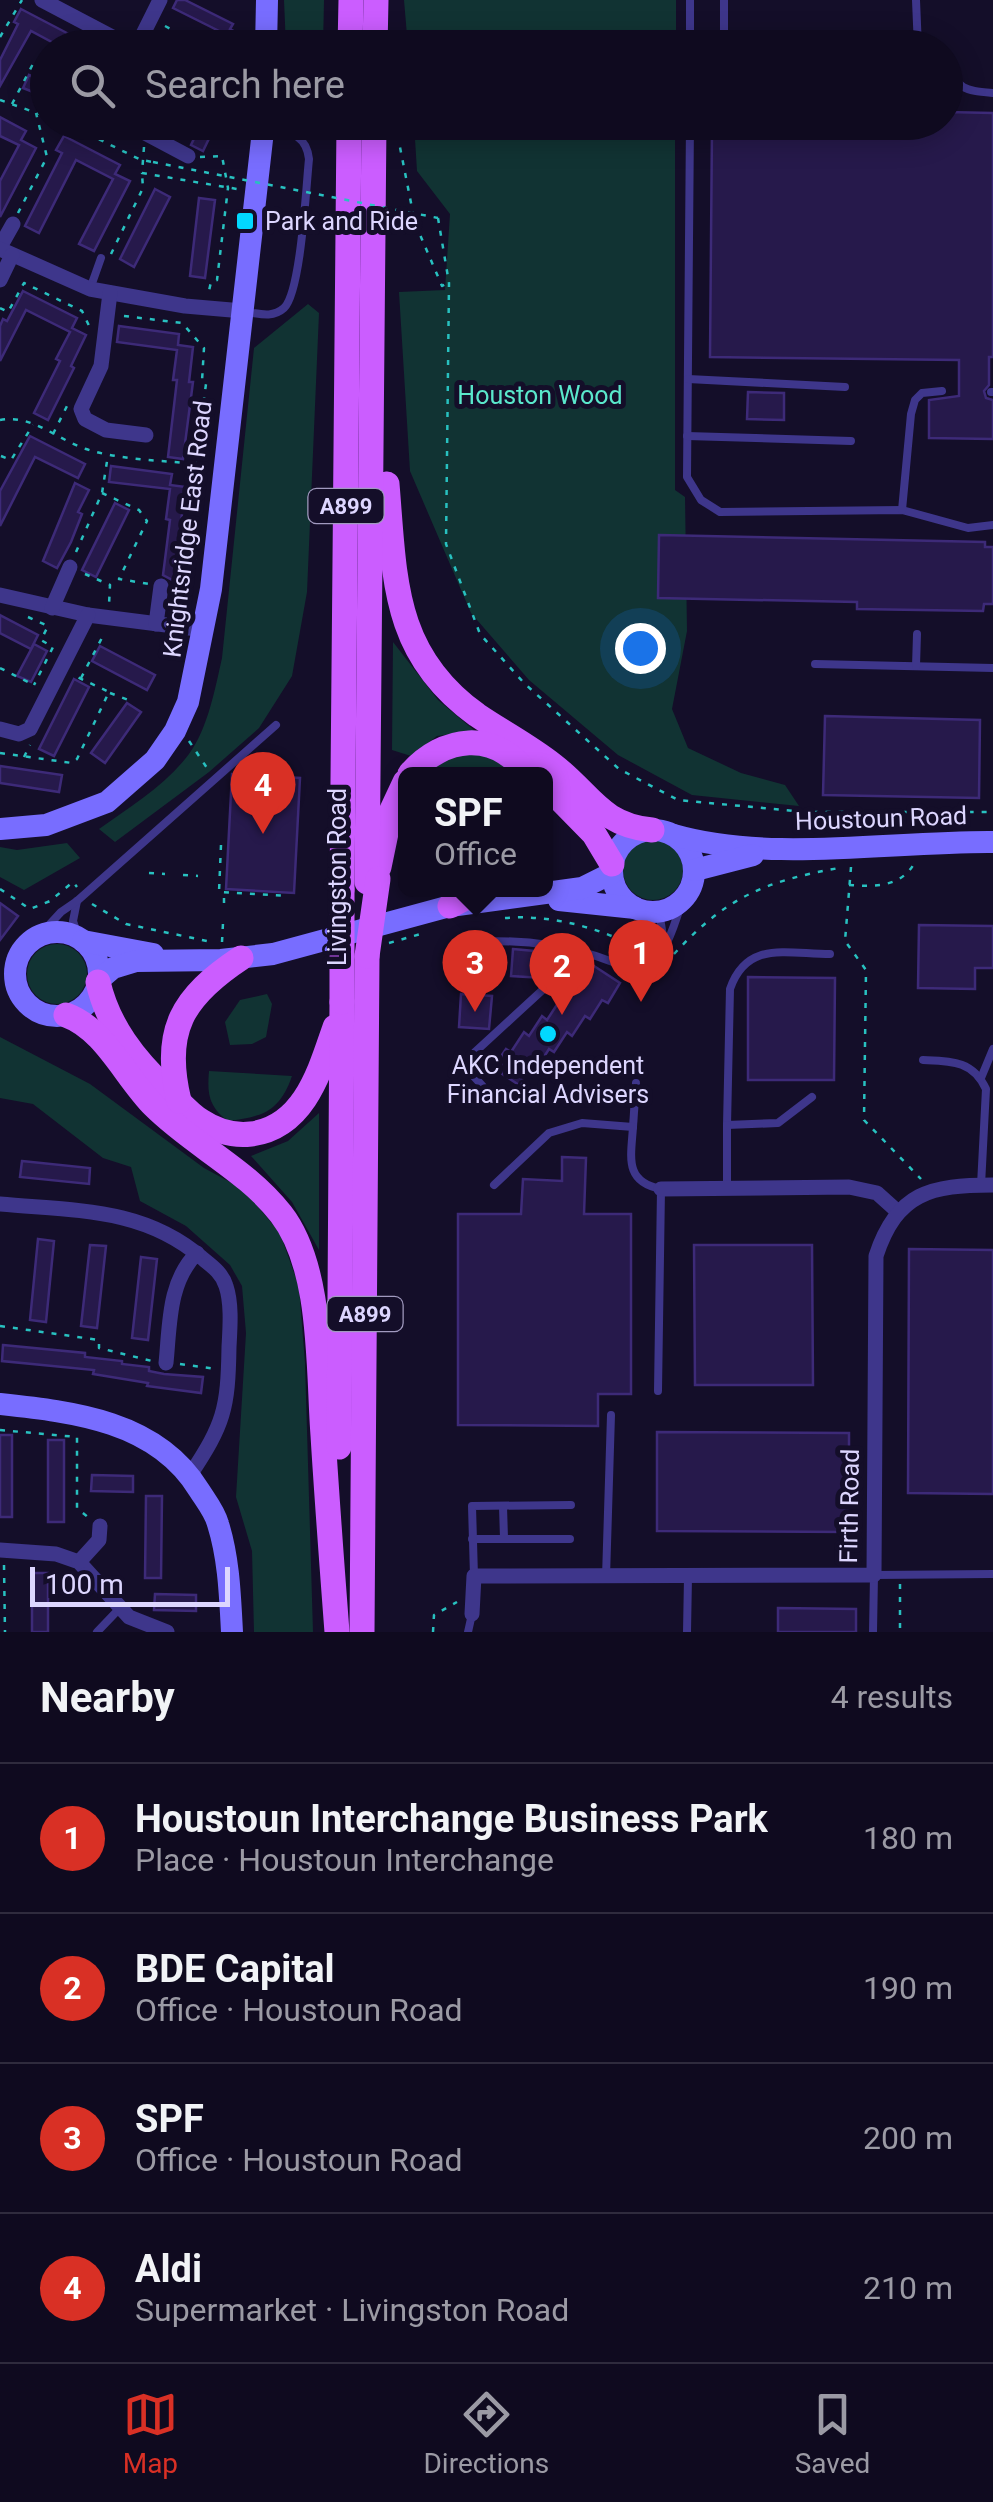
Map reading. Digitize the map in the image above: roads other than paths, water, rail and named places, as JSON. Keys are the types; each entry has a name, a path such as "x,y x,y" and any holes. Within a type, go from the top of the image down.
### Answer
{"main road":[{"path":"350,0 350,30"},
{"path":"375,30 376,0"},
{"name":"Livingston Road","path":"350,140 362,884 371,951 350,1002 362,1632"},
{"name":"Livingston Road","path":"338,1632 350,1002 362,884 374,140"},
{"path":"371,284 391,548 401,611 418,655 454,697 549,762 614,822 663,832"},
{"path":"417,767 432,752 461,744 488,745 519,767"},
{"path":"553,796 594,834 612,869"},
{"path":"362,884 398,797"},
{"path":"450,906 467,897"},
{"path":"180,1102 172,1060 178,1022 215,975 241,958"},
{"path":"98,981 104,1008 143,1065 198,1120 230,1134 275,1128 295,1112 317,1079 350,1002"},
{"path":"66,1015 95,1032 128,1078 180,1130 268,1198 298,1242 313,1308 338,1632"}],"street":[{"path":"42,0 100,30"},
{"path":"144,30 160,0"},
{"path":"267,30 268,0"},
{"path":"158,140 188,156"},
{"path":"169,146 171,140"},
{"name":"Knightsridge East Road","path":"0,829 46,826 107,802 154,760 188,702 205,630 262,140"},
{"path":"0,280 13,224"},
{"path":"4,250 90,288 243,311"},
{"path":"110,293 101,366 82,408 85,418 106,430 146,435"},
{"path":"52,608 70,567"},
{"path":"156,624 161,586"},
{"path":"0,595 88,615 205,630"},
{"path":"0,729 19,734 30,730 88,615"},
{"path":"538,897 659,912 682,901 692,886 695,870 689,850 663,832 630,836 616,853 612,869 618,894 635,908"},
{"name":"Houstoun Road","path":"663,832 771,850 993,842"},
{"name":"Houstoun Road","path":"695,870 771,850"},
{"path":"553,891 582,888 612,869"},
{"path":"0,990 43,1014 66,1015 87,1004 98,981 114,968 136,961 241,958 295,949 450,906 507,897"},
{"path":"0,960 52,932 175,960"},
{"path":"33,940 16,965 15,977 18,989 33,1008"},
{"path":"81,940 96,958 98,981"},
{"path":"660,1188 849,1187 878,1193 897,1211 932,1190 987,1185"},
{"path":"0,1204 116,1215 150,1224 176,1236 220,1274 227,1288 229,1370 223,1417 218,1433 190,1475"},
{"name":"Firth Road","path":"474,1576 874,1576 876,1256 884,1231 897,1211"},
{"path":"166,1362 175,1282 197,1253"},
{"path":"0,1404 59,1410 120,1426 148,1440 190,1475 218,1520 229,1575 232,1632"},
{"path":"79,1562 98,1540 100,1526"},
{"path":"0,1550 56,1554 79,1562 137,1622 167,1632"},
{"path":"472,1614 474,1576"}],"lane":[{"path":"690,0 690,30"},
{"path":"724,0 724,30"},
{"path":"916,0 917,30"},
{"path":"963,88 993,94"},
{"path":"243,311 277,313 294,294 309,159 308,146 302,140"},
{"path":"690,140 687,477 701,500 720,512 902,510 968,528 993,525"},
{"path":"90,288 102,258"},
{"path":"688,379 845,387"},
{"path":"902,510 911,414 922,393 942,392"},
{"path":"687,436 851,440"},
{"path":"916,666 917,634"},
{"path":"815,664 993,668"},
{"path":"33,940 276,724"},
{"path":"456,943 549,943 585,951 640,974 665,948 682,901"},
{"path":"77,902 73,921 81,940"},
{"path":"659,912 665,948"},
{"path":"496,1101 469,1071 469,1061 585,951"},
{"path":"727,1186 730,989 736,971 758,953 830,954"},
{"path":"981,1078 993,1048"},
{"path":"923,1060 957,1062 981,1078 986,1089 987,1185"},
{"path":"636,1083 631,1157 635,1177 646,1186 660,1188 658,1391"},
{"path":"727,1124 778,1123 812,1097"},
{"path":"494,1185 549,1133 582,1123 633,1127"},
{"path":"606,1577 611,1415"},
{"path":"474,1576 472,1506 571,1505"},
{"path":"503,1506 504,1538"},
{"path":"472,1539 570,1539"},
{"path":"874,1632 874,1576 993,1574"},
{"path":"687,1632 688,1578"},
{"path":"97,1632 120,1608"},
{"path":"468,1632 472,1614"}],"place":[{"name":"Park and Ride","path":"245,221"},
{"name":"Aldi","path":"263,834"},
{"name":"Houstoun Interchange Business Park","path":"641,1002"},
{"name":"SPF","path":"475,1012"},
{"name":"BDE Capital","path":"562,1015"},
{"name":"AKC Independent Financial Advisers","path":"548,1034"}],"park label":[{"name":"Houston Wood","path":"540,395"}]}
